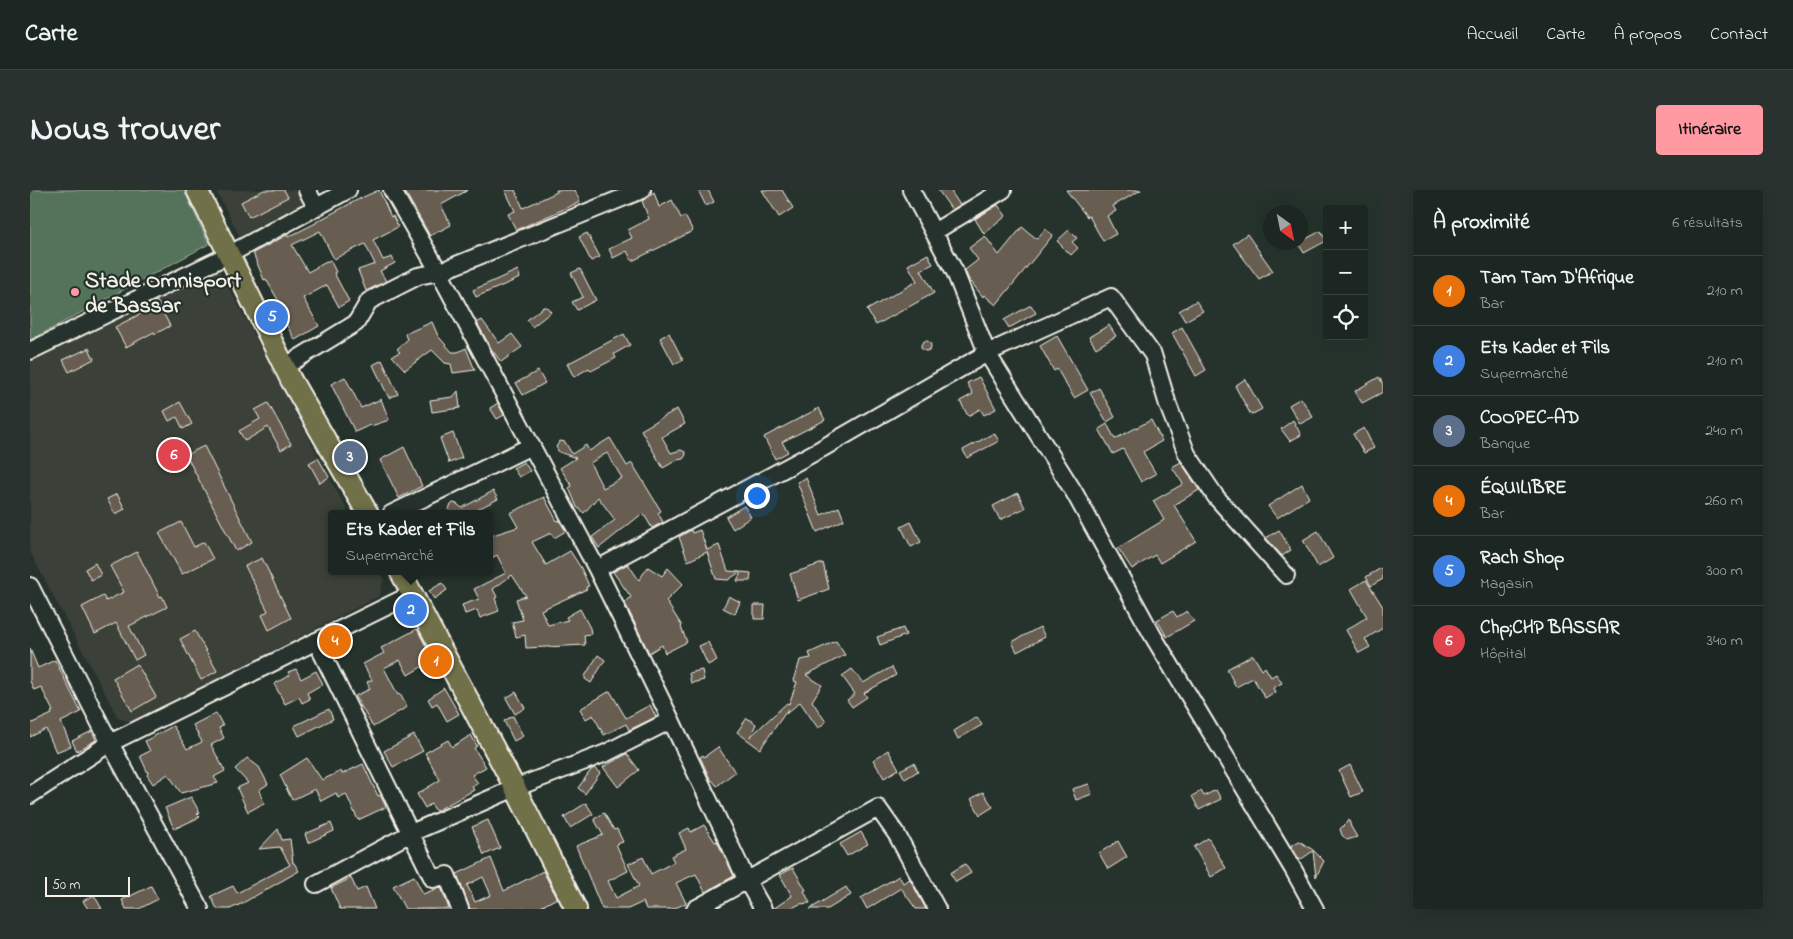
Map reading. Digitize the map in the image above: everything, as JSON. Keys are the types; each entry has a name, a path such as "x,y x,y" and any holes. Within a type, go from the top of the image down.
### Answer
{"main road":[{"path":"197,190 284,367 366,510"},
{"path":"402,575 515,788 576,909"}],"street":[{"path":"307,190 316,207"},
{"path":"30,351 230,254 348,190"},
{"path":"392,190 439,272 597,569 747,881 763,909"},
{"path":"284,367 356,323 369,301 418,276 439,272 642,190"},
{"path":"911,190 955,272 987,353 1074,492 1144,620 1294,869 1315,909"},
{"path":"934,232 1003,190"},
{"path":"597,569 821,449 987,353 1111,297 1153,355 1168,405 1187,454 1216,497 1286,575"},
{"path":"399,510 531,446"},
{"path":"30,586 110,743 200,909"},
{"path":"30,795 110,743 412,594"},
{"path":"316,641 433,879 446,875 460,909"},
{"path":"316,884 411,833 515,788 606,753 671,720"},
{"path":"695,909 878,808 897,835 937,909"}],"shaded area":[{"path":"216,190 298,190 305,203 240,237"},
{"path":"207,266 220,271 347,510 328,510 328,575 382,575 384,579 379,596 134,723 118,718 30,552 30,359"}],"green space":[{"name":"Stade Omnisport de Bassar","path":"30,190 184,190 209,244 30,340"}],"building":[{"path":"264,190 284,190 288,197 249,217 241,202"},
{"path":"379,190 391,217 393,216 398,227 373,240 383,260 392,257 395,263 380,271 386,281 366,291 358,270 375,264 365,244 334,259 320,231 292,245 308,272 330,260 336,272 334,273 349,301 339,307 327,285 303,298 319,326 295,340 282,317 286,314 266,279 264,280 253,253"},
{"path":"404,190 468,190 441,205 451,225 430,236"},
{"path":"505,190 515,190 523,208 557,192 556,190 575,190 580,202 516,230 508,214 515,211"},
{"path":"698,190 708,190 714,202 706,206"},
{"path":"762,190 782,190 793,208 779,217"},
{"path":"938,190 950,190 960,205 952,210"},
{"path":"1066,190 1141,190 1113,206 1116,211 1107,216 1116,234 1103,241 1089,216 1087,217"},
{"path":"654,192 659,207 672,200 681,218 685,216 693,231 632,261 627,251 613,258 609,249 632,238 628,230 649,219 642,201"},
{"path":"998,205 1006,216 984,234 975,219"},
{"path":"1022,227 1037,239 1045,229 1053,235 996,305 984,295 983,297 968,278 965,270 978,260 969,248 985,236 999,255"},
{"path":"1069,230 1077,238 1072,242 1078,248 1071,255 1057,241"},
{"path":"1321,231 1323,243 1304,253 1302,250 1308,250 1308,238"},
{"path":"587,233 600,257 591,261 579,237"},
{"path":"1247,234 1273,271 1259,279 1233,244"},
{"path":"928,254 933,264 921,270 934,293 876,325 867,310 917,281 908,265"},
{"path":"580,269 596,300 577,310 572,302 583,297 571,273"},
{"path":"518,270 520,278 476,297 473,290"},
{"path":"157,301 170,326 126,347 115,327 144,312 141,308"},
{"path":"1196,301 1203,311 1185,321 1179,311"},
{"path":"1031,305 1036,313 1009,328 1004,320"},
{"path":"543,307 547,307 551,312 532,327 527,320"},
{"path":"482,320 499,343 512,334 522,347 501,362 477,323"},
{"path":"432,322 438,336 452,352 458,352 466,348 475,370 453,373 451,364 445,363 432,350 405,370 392,356 400,352 397,349 407,340 405,334"},
{"path":"1109,325 1116,336 1096,348 1089,337"},
{"path":"1182,327 1206,370 1196,376 1172,333"},
{"path":"669,333 683,360 674,364 660,338"},
{"path":"624,334 630,345 614,354 616,358 591,371 589,368 574,377 567,364"},
{"path":"1057,336 1088,390 1074,398 1057,369 1054,371 1040,346"},
{"path":"924,341 928,341 931,346 930,350 924,351 921,348 921,344"},
{"path":"89,348 94,359 69,372 63,360"},
{"path":"382,360 398,394 389,398 373,365"},
{"path":"538,371 545,383 523,395 516,383"},
{"path":"345,377 361,408 381,399 389,420 370,425 355,432 331,384"},
{"path":"979,377 996,409 984,415 980,409 968,416 960,401 973,394 967,383"},
{"path":"1379,377 1383,384 1383,392 1362,403 1355,391"},
{"path":"1245,379 1262,409 1251,415 1235,386"},
{"path":"1099,388 1115,417 1107,422 1090,393"},
{"path":"458,391 460,408 432,412 430,400 453,397"},
{"path":"1301,398 1313,417 1300,424 1289,405"},
{"path":"180,402 192,424 183,429 177,417 169,421 164,411"},
{"path":"268,403 291,444 281,450 268,427 245,441 239,431 260,419 255,410"},
{"path":"498,403 504,415 497,419 490,408"},
{"path":"819,408 825,420 782,442 788,452 775,459 764,437"},
{"path":"677,409 685,424 662,437 671,453 681,450 686,455 683,459 677,460 663,468 641,430"},
{"path":"1151,420 1162,441 1143,452 1156,474 1141,482 1123,449 1113,454 1099,429 1107,424 1115,439"},
{"path":"1293,420 1301,435 1290,441 1281,429"},
{"path":"1364,428 1374,448 1364,453 1353,434"},
{"path":"453,433 462,458 449,463 440,438"},
{"path":"994,433 999,441 967,458 963,450"},
{"path":"610,438 627,466 632,463 661,511 658,513 663,522 652,528 643,513 599,548 592,537 615,520 598,497 584,513 577,507 569,488 572,486 560,468 576,458 559,452 556,447 560,441 565,442 572,454 586,445 589,451","holes":["607,453 622,478 603,488 590,463"]},
{"path":"204,446 252,542 236,551 186,455"},
{"path":"404,447 422,486 399,498 380,460"},
{"path":"318,458 329,477 320,483 309,463"},
{"path":"524,462 530,471 519,477 513,468"},
{"path":"1181,462 1199,490 1174,505 1196,541 1160,563 1155,555 1132,569 1118,548 1164,520 1153,501 1183,484 1172,467"},
{"path":"806,478 821,515 839,507 844,520 817,532 797,482"},
{"path":"1302,484 1309,498 1277,518 1268,506"},
{"path":"493,491 498,499 478,510 449,510 453,503 462,508"},
{"path":"1018,493 1025,508 1000,520 993,506"},
{"path":"117,494 125,509 115,514 107,499"},
{"path":"544,497 557,521 559,520 566,531 554,538 551,533 532,542 546,565 570,551 581,568 589,586 586,587 587,589 541,610 548,625 568,620 566,617 580,609 590,628 591,634 584,635 585,645 526,648 525,635 516,637 512,622 523,620 516,599 526,596 512,575 493,589 497,597 495,598 499,611 480,618 477,610 465,614 462,605 479,599 474,589 506,573 497,555 493,557 493,535 518,527 510,513"},
{"path":"744,506 751,517 733,529 726,517"},
{"path":"181,522 194,547 204,542 213,559 182,574 159,533"},
{"path":"911,522 921,542 911,547 901,527"},
{"path":"691,530 692,533 700,530 707,550 719,545 728,571 740,572 728,580 716,579 707,552 688,561 679,537"},
{"path":"1279,530 1291,550 1282,556 1266,538"},
{"path":"1318,531 1333,558 1318,567 1303,540"},
{"path":"137,552 167,607 129,626 144,655 135,660 116,623 95,634 82,607 103,596 106,601 124,592 110,566"},
{"path":"262,558 291,618 269,630 262,615 268,611 245,566"},
{"path":"95,563 101,575 91,580 85,569"},
{"path":"823,563 829,589 798,600 790,574"},
{"path":"628,564 639,580 648,567 662,576 668,568 683,584 666,601 682,626 687,642 665,653 662,645 649,653 625,603 631,597 613,572"},
{"path":"1383,567 1383,579 1371,586 1366,577"},
{"path":"741,572 751,573 750,581 737,581"},
{"path":"1366,580 1383,607 1383,628 1365,639 1370,647 1359,653 1346,630 1367,617 1351,589"},
{"path":"442,583 447,590 434,599 429,591"},
{"path":"729,596 740,602 735,614 723,608"},
{"path":"754,605 765,605 764,619 754,619"},
{"path":"1173,611 1177,617 1187,611 1194,621 1167,637 1157,620"},
{"path":"1040,627 1045,637 1017,652 1012,642"},
{"path":"903,628 906,635 880,645 877,637"},
{"path":"417,629 429,652 425,654 430,662 408,675 400,660 384,668 398,695 400,694 407,707 373,727 355,696 370,689 367,682 372,680 363,664 384,653 381,648"},
{"path":"195,631 217,671 201,680 180,639"},
{"path":"836,641 845,655 806,675 822,685 812,701 826,722 818,728 800,702 786,714 788,709 760,749 737,732 747,718 756,724 750,737 787,703 789,704 797,682 794,681 800,660 811,658 809,653"},
{"path":"708,642 717,660 708,665 699,646"},
{"path":"30,649 38,668 55,660 81,712 61,722 71,746 56,752 46,729 30,737 30,724 52,714 51,712 53,711 41,687 34,690 30,681"},
{"path":"598,655 605,660 591,683 585,679 585,676"},
{"path":"1253,655 1262,670 1265,667 1271,677 1276,674 1282,683 1273,688 1275,692 1265,698 1253,678 1236,687 1227,669"},
{"path":"137,664 156,697 132,711 113,678"},
{"path":"892,667 896,675 864,693 867,697 852,707 847,700 855,694 842,676 852,669 863,683"},
{"path":"296,669 301,679 316,671 323,684 307,693 310,699 302,703 299,697 285,704 274,684 290,675 288,672"},
{"path":"702,670 704,680 691,683 689,673"},
{"path":"444,688 459,714 447,721 437,703 432,706 428,699"},
{"path":"610,691 626,718 650,705 656,717 629,730 626,724 604,735 593,715 586,719 580,709"},
{"path":"516,692 525,708 515,714 506,698"},
{"path":"329,709 333,719 299,736 294,726"},
{"path":"216,713 223,726 219,728 224,738 211,745 225,771 214,777 218,783 181,793 168,774 153,784 147,775 148,773 140,756 150,751 145,741 173,726 187,749 202,742 193,725"},
{"path":"513,716 523,736 514,741 504,721"},
{"path":"977,717 982,725 958,739 954,731"},
{"path":"92,731 96,740 77,751 72,741"},
{"path":"414,735 423,751 393,767 384,751"},
{"path":"471,735 477,746 474,748 486,767 472,775 478,783 472,787 474,790 436,811 431,804 425,808 417,794 440,780 425,753 448,740 452,747"},
{"path":"718,747 735,772 717,786 711,781 700,757 703,755 704,757"},
{"path":"888,750 899,769 884,778 873,760"},
{"path":"627,754 639,770 618,787 603,767"},
{"path":"247,758 259,767 268,784 259,790 264,803 248,812 237,788 248,783 235,769"},
{"path":"307,758 322,780 341,771 342,774 363,764 378,796 380,795 386,807 358,820 346,794 338,798 336,793 321,801 315,789 292,800 280,775"},
{"path":"914,763 918,771 905,779 900,770"},
{"path":"1350,765 1363,792 1351,797 1339,771"},
{"path":"594,768 600,773 585,794 578,788"},
{"path":"1089,784 1092,794 1076,800 1072,789"},
{"path":"1216,790 1221,799 1199,810 1192,796 1201,791 1204,796"},
{"path":"983,792 993,807 980,815 971,799"},
{"path":"191,797 200,813 197,814 200,817 174,829 165,808"},
{"path":"586,803 593,814 570,828 564,817"},
{"path":"604,813 614,830 617,829 623,842 616,844 628,871 608,881 616,898 639,886 628,864 643,857 651,874 674,862 671,856 686,849 679,833 689,828 691,832 704,825 715,842 717,841 734,876 705,892 696,874 676,883 686,903 673,909 646,909 643,902 628,909 602,909 576,846 603,835 594,819"},
{"path":"488,820 500,848 484,855 472,827"},
{"path":"1349,820 1357,837 1347,840 1342,835 1340,829"},
{"path":"331,823 334,831 308,843 305,834"},
{"path":"278,829 282,840 290,839 293,863 299,871 241,904 230,909 217,909 211,896 233,886 237,893 290,865 280,847 259,849"},
{"path":"861,832 868,844 847,856 840,844"},
{"path":"1208,838 1226,868 1211,877 1194,847"},
{"path":"1118,841 1127,857 1108,869 1099,853"},
{"path":"1299,841 1313,850 1324,861 1316,877 1313,851 1300,860 1291,846"},
{"path":"491,858 504,891 543,871 557,898 537,909 470,909 457,874","holes":["483,877 491,895 475,902 467,885"]},
{"path":"965,864 971,873 956,882 950,873"},
{"path":"793,868 806,890 804,891 810,903 800,904 790,909 773,909 792,896 780,875"},
{"path":"414,876 423,894 441,887 449,909 405,909 393,886"},
{"path":"899,876 903,883 910,879 926,909 916,909 901,888 867,909 861,898"},
{"path":"351,878 357,891 366,887 375,909 340,909 331,888"},
{"path":"151,886 158,899 139,909 126,909 122,900"},
{"path":"846,887 851,895 828,909 810,909"},
{"path":"94,895 102,909 88,909 83,901"}],"place":[{"name":"Stade Omnisport de Bassar","path":"75,292"},
{"name":"Rach Shop","path":"272,317"},
{"name":"Chp;CHP BASSAR","path":"174,455"},
{"name":"COOPEC-AD","path":"350,457"},
{"name":"Ets Kader et Fils","path":"411,610"},
{"name":"ÉQUILIBRE","path":"335,641"},
{"name":"Tam Tam D'Afrique","path":"436,661"}]}
